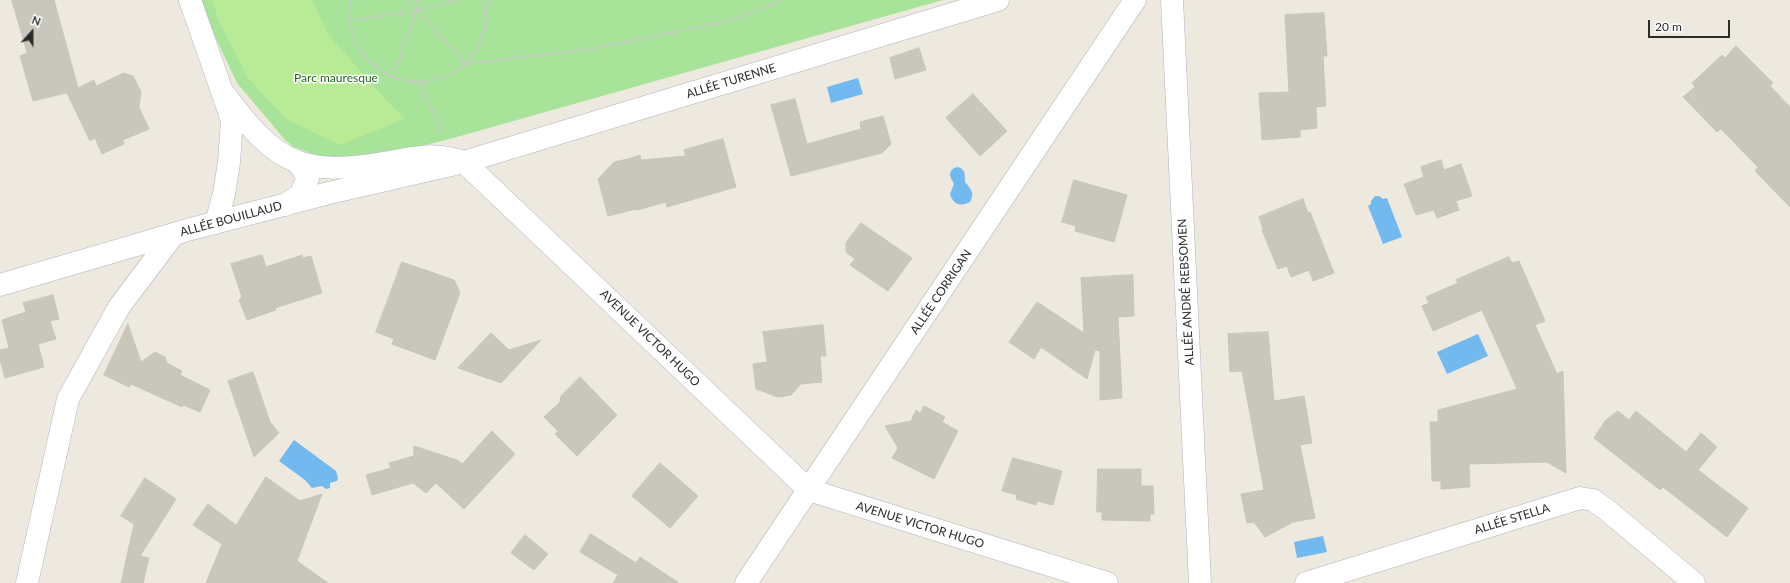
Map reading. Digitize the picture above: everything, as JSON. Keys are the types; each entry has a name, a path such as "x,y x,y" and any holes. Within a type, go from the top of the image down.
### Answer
{"street":[{"path":"190,0 232,120 224,194 216,223"},
{"name":"ALLÉE TURENNE","path":"456,159 998,0"},
{"name":"ALLÉE CORRIGAN","path":"746,583 810,490 1135,0"},
{"name":"ALLÉE ANDRÉ REBSOMEN","path":"1172,0 1200,583"},
{"path":"222,91 246,124 265,143 281,155 298,162 317,167 337,169 431,155 456,159"},
{"name":"ALLÉE BOUILLAUD","path":"0,285 174,234 456,159"},
{"name":"AVENUE VICTOR HUGO","path":"456,159 810,490 1106,583"},
{"path":"285,205 300,195 308,178 298,162"},
{"path":"27,583 68,399 119,307 174,234"},
{"name":"ALLÉE STELLA","path":"1306,583 1580,498 1593,500 1607,510 1694,583"}],"path":[{"path":"351,0 350,21 354,39 364,56 377,69 393,78 407,82 420,83 444,78 465,64 475,52 482,38 486,23 486,8 484,0"},
{"path":"410,0 417,10 465,64"},
{"path":"393,78 420,0"},
{"path":"350,21 417,10 460,0"},
{"path":"486,8 493,0"},
{"path":"465,64 599,47 729,20 781,0"},
{"path":"420,83 456,159"}],"green space":[{"name":"Parc mauresque","path":"198,0 943,0 446,140 404,150 334,158 316,155 294,147 286,141 237,83"},
{"path":"212,0 312,0 328,34 374,87 405,119 340,145 286,119 248,78 218,19"}],"water":[{"path":"858,78 863,94 831,103 827,87"},
{"path":"958,167 964,171 965,182 971,189 972,196 970,202 966,204 957,204 950,194 954,184 950,174 954,168"},
{"path":"1375,196 1379,196 1383,199 1387,198 1402,237 1383,244 1368,206 1371,204 1371,201"},
{"path":"1478,334 1488,356 1447,374 1437,352"},
{"path":"294,440 336,471 338,478 337,481 330,483 330,488 326,489 322,486 312,488 305,480 279,461"},
{"path":"1323,536 1327,552 1297,558 1294,542"}],"building":[{"path":"12,0 54,0 78,88 94,80 96,86 124,73 133,76 141,92 139,107 149,129 123,140 124,144 102,154 95,138 90,141 67,93 70,92 33,101 20,56 27,53"},
{"path":"1324,13 1327,56 1323,56 1326,106 1316,107 1317,128 1300,130 1300,137 1262,140 1259,93 1289,92 1285,15"},
{"path":"1736,46 1773,83 1770,86 1790,107 1790,207 1755,171 1758,167 1721,129 1717,132 1683,97 1695,87 1692,83 1722,55 1725,58"},
{"path":"919,48 926,70 895,79 890,58"},
{"path":"973,94 1007,131 980,156 946,118"},
{"path":"795,99 807,144 861,129 860,122 883,116 891,144 882,153 791,176 771,105"},
{"path":"723,139 736,187 667,207 666,202 608,216 598,179 614,162 640,155 641,160 686,156 684,150"},
{"path":"1441,160 1444,170 1461,164 1472,196 1456,201 1459,210 1437,218 1434,210 1416,215 1404,184 1424,177 1421,167"},
{"path":"1074,180 1127,195 1114,242 1075,231 1076,226 1062,222"},
{"path":"1303,199 1308,213 1310,212 1334,273 1313,281 1309,270 1291,277 1287,266 1278,269 1262,230 1259,217"},
{"path":"861,223 912,258 888,291 850,265 855,259 846,252 846,243"},
{"path":"262,255 266,267 302,255 303,258 311,256 322,293 275,308 276,310 247,320 239,300 242,297 231,264"},
{"path":"1509,257 1512,263 1519,261 1545,321 1535,325 1557,374 1563,371 1566,473 1547,462 1469,464 1470,487 1441,489 1441,481 1432,481 1430,422 1438,422 1438,410 1517,389 1482,310 1433,331 1422,306 1429,303 1426,297 1458,283 1456,280"},
{"path":"402,262 454,280 460,293 435,360 392,344 394,339 376,332"},
{"path":"1133,275 1134,316 1118,317 1122,398 1100,400 1100,351 1095,350 1087,379 1041,347 1034,359 1009,342 1037,302 1084,333 1081,278"},
{"path":"53,295 59,319 50,321 56,339 38,344 44,367 5,378 0,360 0,350 9,348 2,320 26,312 23,303"},
{"path":"128,324 141,362 155,352 165,357 167,363 182,371 180,375 210,390 200,412 183,405 182,407 131,384 129,387 104,375"},
{"path":"823,325 826,356 820,356 822,382 801,384 791,395 778,397 756,389 753,364 767,362 763,332"},
{"path":"1268,332 1274,401 1304,396 1312,443 1300,445 1315,518 1293,522 1265,537 1254,522 1247,523 1241,494 1264,490 1242,371 1230,372 1228,334"},
{"path":"491,333 509,350 541,340 501,383 458,368"},
{"path":"253,372 270,422 279,433 254,457 228,381"},
{"path":"580,377 617,415 577,456 555,434 558,431 544,417 560,402 561,396"},
{"path":"924,406 945,417 942,422 958,431 934,479 892,458 898,448 885,426 911,421 916,410 920,413"},
{"path":"1618,411 1629,420 1636,411 1686,452 1701,433 1717,447 1698,470 1748,508 1727,537 1663,487 1660,490 1594,438 1605,421"},
{"path":"492,431 515,454 464,509 436,483 426,493 413,483 372,495 366,475 391,468 389,463 414,456 414,446 457,460 462,464"},
{"path":"1013,458 1062,471 1053,505 1037,501 1036,505 1016,499 1017,495 1002,491"},
{"path":"660,463 698,496 670,528 632,496"},
{"path":"1098,469 1141,469 1141,486 1153,486 1154,514 1150,514 1150,521 1102,520 1102,512 1097,512"},
{"path":"266,477 300,501 322,494 297,561 328,583 206,583 222,544 193,525 208,504 236,525"},
{"path":"145,478 176,499 140,556 149,558 143,583 121,583 134,524 121,516"},
{"path":"591,534 636,563 640,557 679,583 613,583 618,575 580,552"},
{"path":"525,535 548,554 534,570 511,553"}]}
